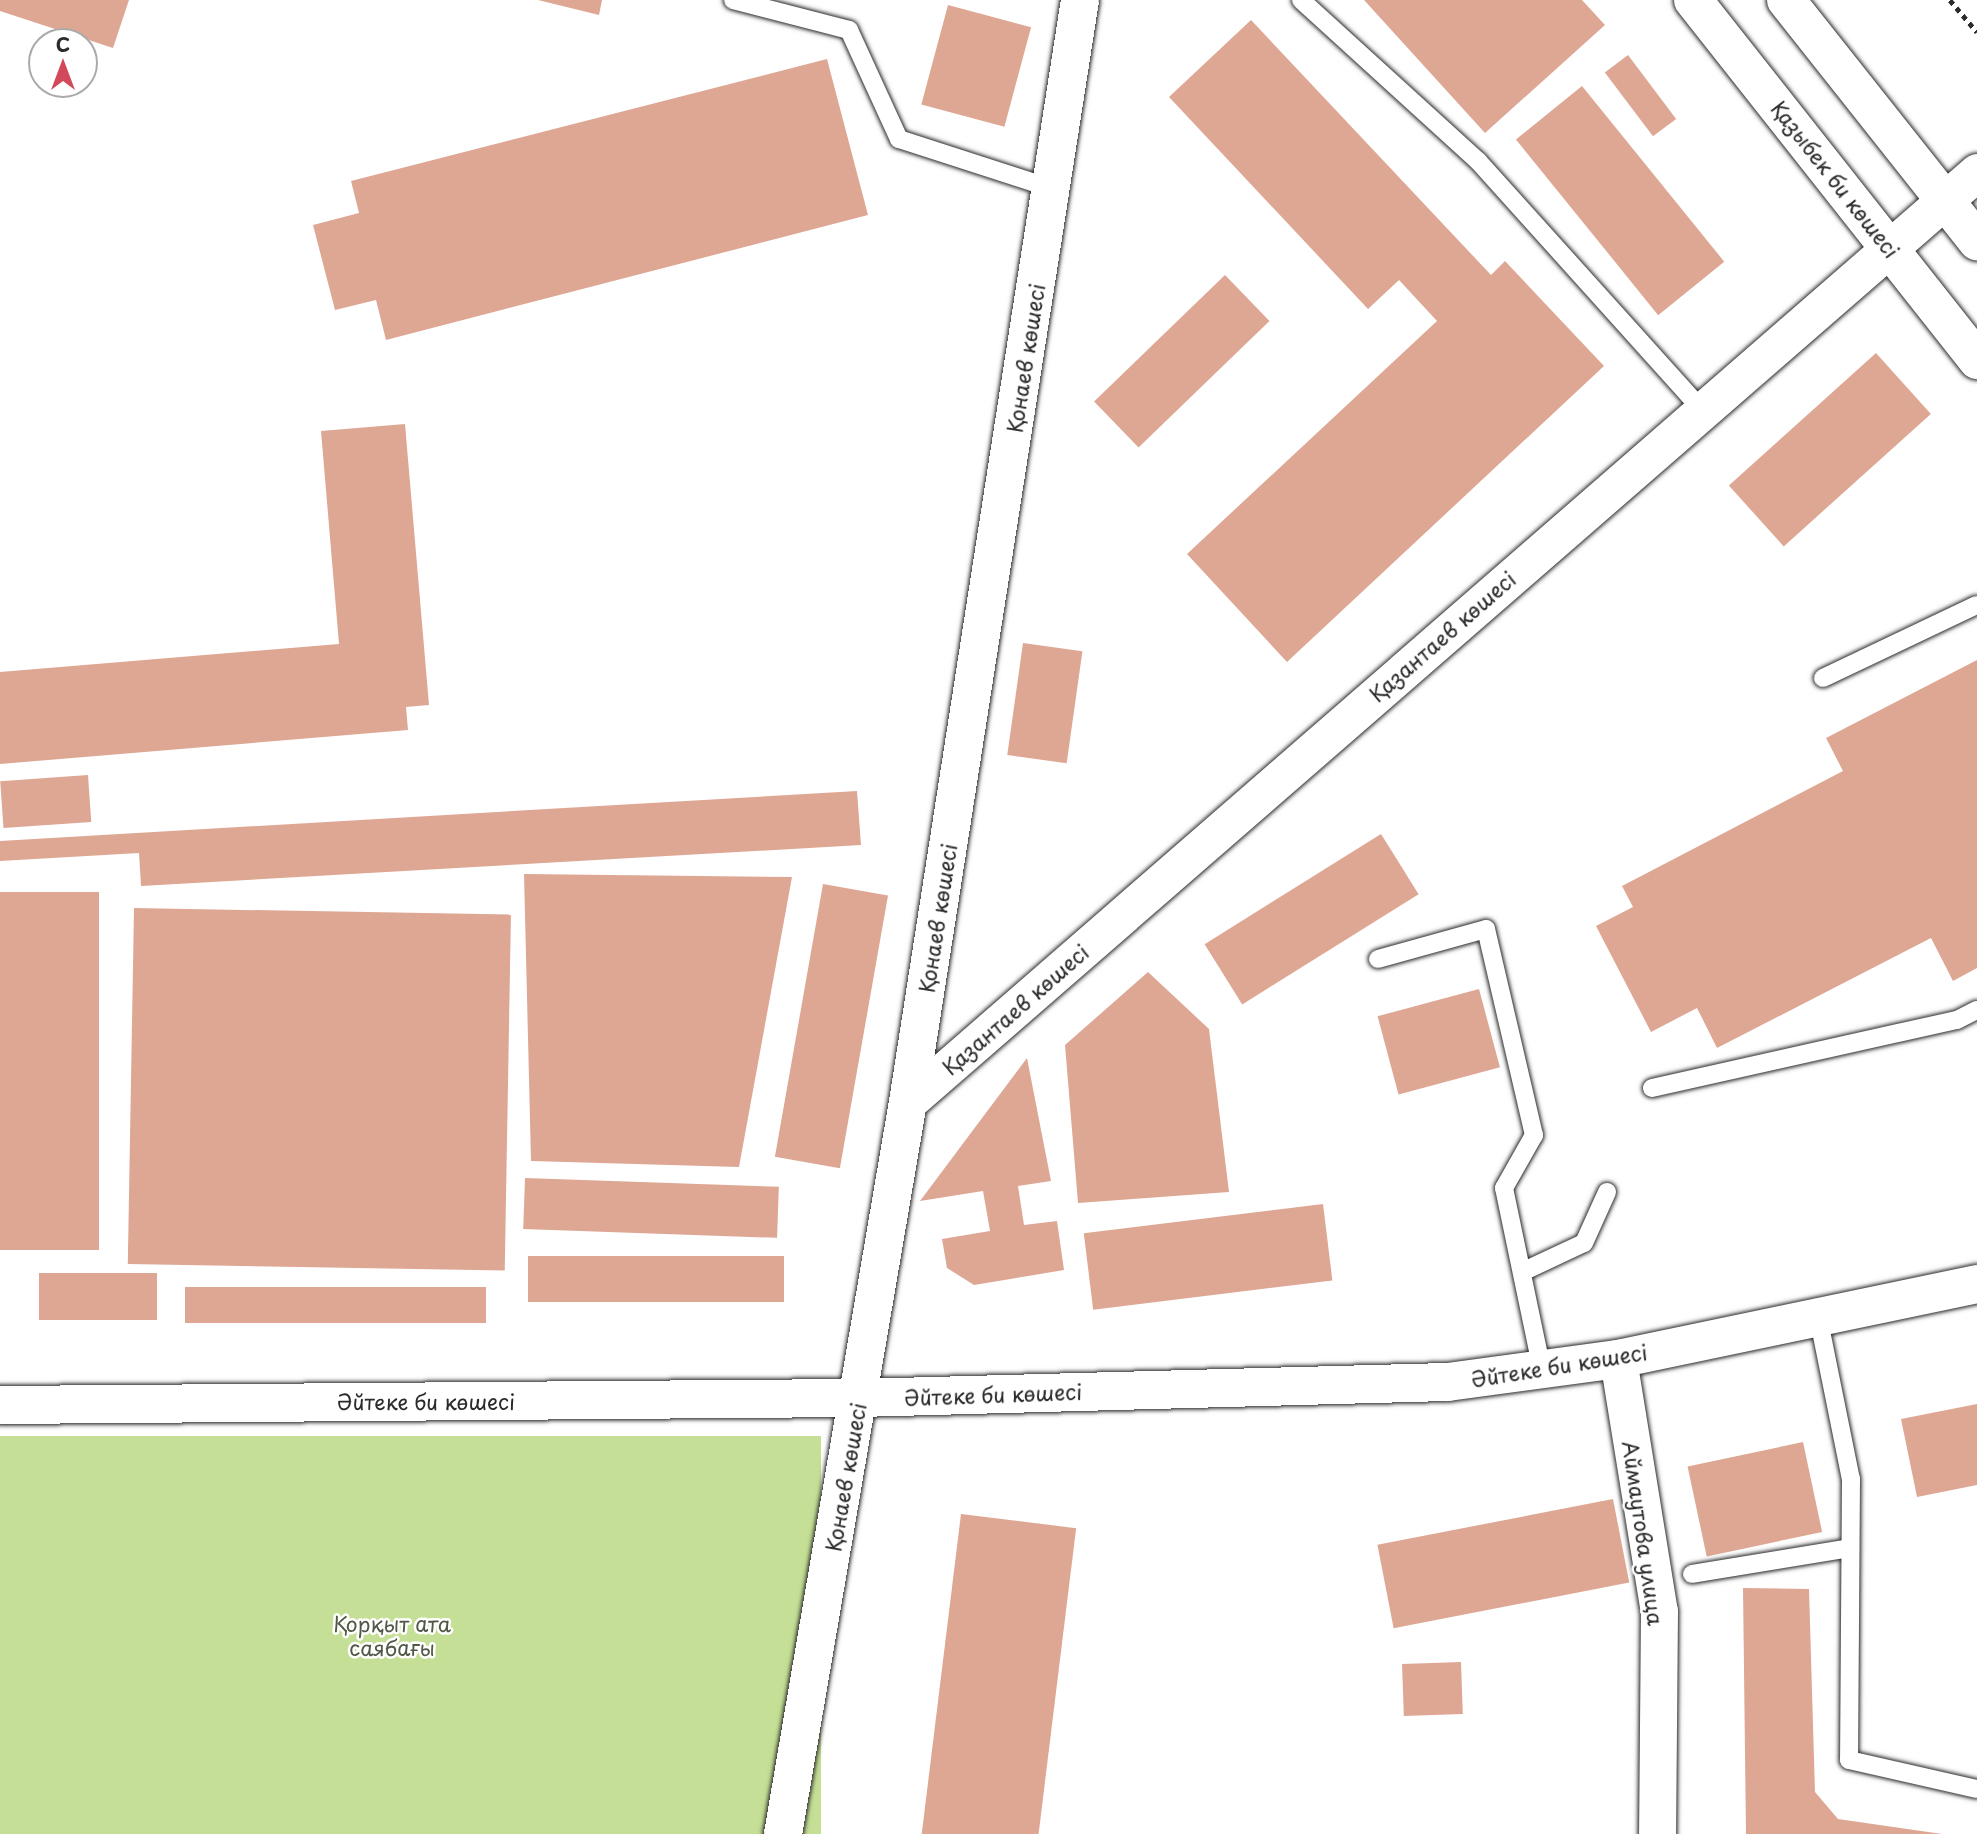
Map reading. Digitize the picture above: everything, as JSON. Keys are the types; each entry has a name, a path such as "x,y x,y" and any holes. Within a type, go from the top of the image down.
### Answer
{"street":[{"name":"Қонаев көшесі","path":"783,1834 908,1102 1080,0"},
{"name":"Қазыбек би көшесі","path":"1693,0 1977,360"},
{"path":"1786,0 1977,241"},
{"name":"Қазантаев көшесі","path":"908,1102 1888,246 1977,172"},
{"name":"Әйтеке би көшесі","path":"0,1405 859,1398 1448,1382 1618,1359 1977,1284"},
{"name":"Аймаутова улица","path":"1618,1359 1659,1611 1657,1834"}],"lane":[{"path":"733,0 849,30 899,139 1051,188"},
{"path":"1301,0 1478,161 1701,409"},
{"path":"1824,678 1977,605"},
{"path":"1378,960 1486,929 1534,1135 1504,1188 1542,1370"},
{"path":"1652,1087 1957,1020 1977,1010"},
{"path":"1522,1272 1584,1242 1607,1192"},
{"path":"1818,1317 1851,1479 1849,1760 1977,1788"},
{"path":"1692,1574 1850,1548"}],"path":[{"path":"1950,0 1977,32"}],"green space":[{"name":"Қорқыт ата саябағы","path":"0,1436 821,1436 821,1834 0,1834"}],"building":[{"path":"0,0 129,0 113,48 98,43 98,28 52,28 0,11"},
{"path":"538,0 602,0 599,15"},
{"path":"1364,0 1582,0 1605,25 1485,133"},
{"path":"948,5 1031,27 1004,127 921,104"},
{"path":"1251,20 1491,275 1505,261 1604,366 1287,662 1187,554 1437,321 1399,280 1368,309 1169,97"},
{"path":"1628,55 1676,119 1653,136 1605,72"},
{"path":"827,59 868,215 386,340 376,300 335,310 313,225 359,213 351,181"},
{"path":"1582,86 1724,262 1658,315 1516,139"},
{"path":"1225,275 1269,321 1139,447 1094,401"},
{"path":"1876,353 1931,414 1784,546 1729,485"},
{"path":"405,424 429,705 406,707 408,730 0,764 0,672 339,644 321,431"},
{"path":"1023,643 1082,651 1067,763 1007,755"},
{"path":"1977,660 1977,968 1953,981 1931,938 1717,1048 1697,1008 1651,1032 1596,926 1633,907 1622,886 1843,771 1826,738"},
{"path":"88,775 91,822 3,828 0,781"},
{"path":"857,791 861,845 141,886 139,853 0,861 0,841"},
{"path":"1381,834 1419,894 1242,1004 1205,944"},
{"path":"524,874 792,877 739,1167 531,1161"},
{"path":"823,884 888,895 840,1168 775,1157"},
{"path":"0,892 99,892 99,1250 0,1250"},
{"path":"134,908 511,915 505,1271 128,1264"},
{"path":"1148,972 1209,1029 1229,1192 1078,1203 1065,1045"},
{"path":"1479,989 1500,1067 1399,1094 1378,1016"},
{"path":"1027,1058 1051,1181 1018,1186 1024,1225 1057,1221 1064,1270 974,1285 947,1268 942,1239 990,1231 983,1191 920,1201"},
{"path":"525,1178 779,1187 777,1238 523,1229"},
{"path":"1323,1204 1332,1280 1093,1310 1084,1233"},
{"path":"528,1256 784,1256 784,1302 528,1302"},
{"path":"39,1273 157,1273 157,1320 39,1320"},
{"path":"185,1287 486,1287 486,1323 185,1323"},
{"path":"1977,1404 1977,1485 1917,1497 1901,1419"},
{"path":"1803,1442 1822,1532 1707,1557 1688,1467"},
{"path":"1613,1499 1629,1582 1394,1628 1377,1545"},
{"path":"961,1514 1076,1528 1039,1834 922,1834"},
{"path":"1743,1588 1809,1589 1815,1792 1838,1819 1942,1834 1746,1834"},
{"path":"1461,1662 1463,1714 1404,1716 1402,1664"}]}
